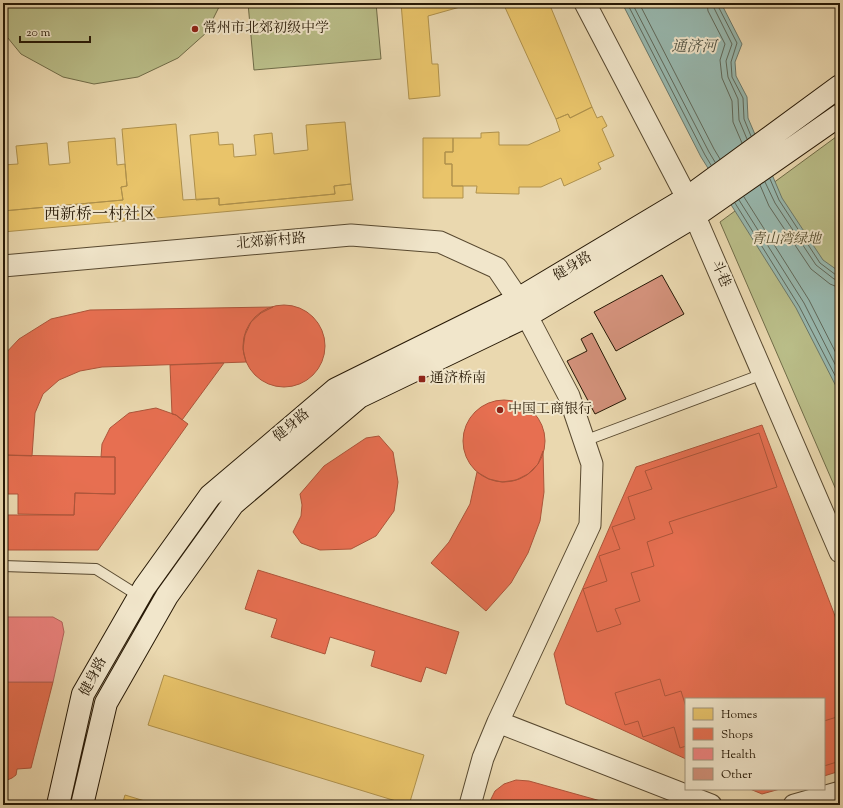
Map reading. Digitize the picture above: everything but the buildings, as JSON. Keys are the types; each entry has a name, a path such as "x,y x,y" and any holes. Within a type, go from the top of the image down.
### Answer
{"main road":[{"path":"691,207 803,113 840,86"},
{"path":"691,207 811,136 840,115"},
{"name":"健身路","path":"82,805 106,703 167,596 233,504 359,397 523,308 691,207"},
{"name":"健身路","path":"58,805 83,694 144,588 210,496 336,389 523,308"}],"street":[{"name":"斗巷","path":"585,3 691,207 840,552"},
{"name":"北郊新村路","path":"3,266 351,235 440,242 497,268 523,308 569,396 592,464 590,525 498,722 483,758 470,805"},
{"path":"498,722 711,805"},
{"path":"794,805 840,792"}],"lane":[{"path":"584,440 763,374"},
{"path":"3,566 96,569 139,596"}],"green space":[{"path":"3,3 221,3 206,33 178,58 138,77 94,84 63,77 21,54 3,32"},
{"path":"248,3 376,3 381,59 254,70"},
{"name":"青山湾绿地","path":"840,134 840,499 720,222"}],"water":[{"name":"通济河","path":"622,3 721,3 742,44 735,62 736,76 747,97 748,118 782,198 823,260 840,272 840,394 796,308 701,157"}],"place":[{"name":"常州市北郊初级中学","path":"195,29"},
{"name":"通济桥南","path":"422,379"},
{"name":"中国工商银行","path":"500,410"}],"district":[{"name":"西新桥一村社区","path":"100,215"}]}
